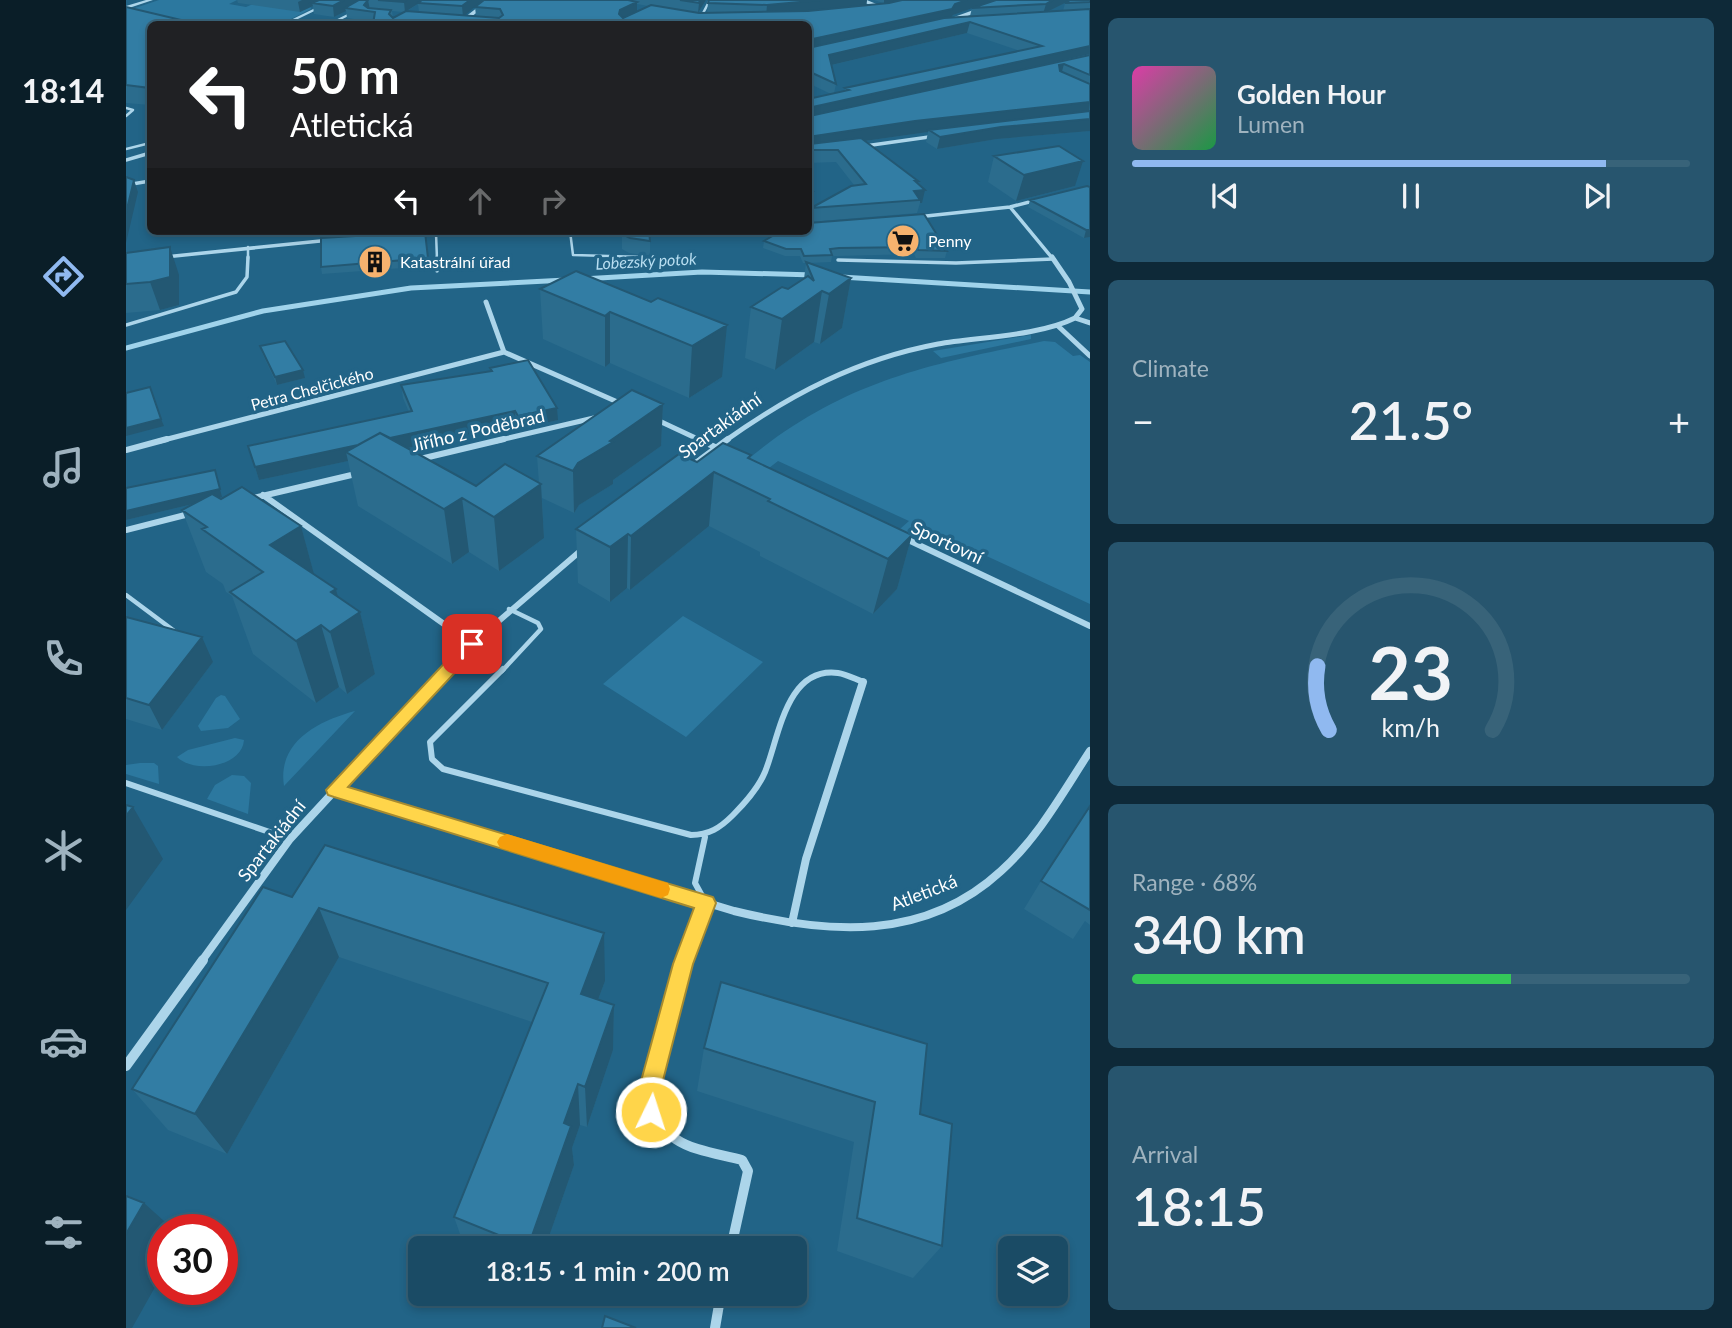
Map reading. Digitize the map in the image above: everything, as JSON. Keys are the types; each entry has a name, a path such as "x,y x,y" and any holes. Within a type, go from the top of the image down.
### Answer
{"street":[{"path":"126,8 151,0"},
{"path":"466,21 490,0"},
{"path":"862,0 886,9 879,11"},
{"path":"965,22 952,22 986,8"},
{"path":"699,20 711,20"},
{"path":"861,147 937,136"},
{"path":"126,160 147,153"},
{"path":"126,185 147,182"},
{"path":"906,219 1010,206 1045,198"},
{"path":"1010,206 1069,282 1082,309 1075,318 1090,323"},
{"path":"160,257 339,239"},
{"path":"486,302 504,352 633,409 620,412"},
{"name":"Spartakiádní","path":"685,470 796,393 875,359 911,350 1059,326 1075,318"},
{"path":"1059,326 1090,356"},
{"name":"Petra Chelčického","path":"126,450 504,352"},
{"name":"Jiřího z Poděbrad","path":"408,461 606,415"},
{"path":"645,415 727,454"},
{"path":"238,501 368,471"},
{"path":"263,495 472,644"},
{"path":"126,530 201,511"},
{"name":"Sportovní","path":"900,536 1090,626"},
{"name":"Spartakiádní","path":"126,1066 290,839 472,644 509,609 587,545"},
{"path":"792,923 806,859 863,682"},
{"name":"Atletická","path":"334,790 706,903 792,923 846,929 896,924 964,899 1007,866 1036,830 1090,751"},
{"path":"706,903 683,964 649,1092 651,1112 657,1125 676,1142 742,1160 748,1171 734,1236"},
{"path":"715,1328 719,1306"}],"lane":[{"path":"699,20 710,0"},
{"path":"291,21 326,5"},
{"path":"336,21 354,12"},
{"path":"126,108 134,110 126,116"},
{"path":"126,149 147,143"},
{"path":"436,235 436,271"},
{"path":"570,235 573,255 644,257"},
{"path":"126,326 242,291 247,284 248,247"},
{"path":"838,260 956,262 1053,259"},
{"path":"126,595 178,634"},
{"path":"509,609 538,623 541,629 529,645 430,742 432,759 443,769 681,834 705,837 714,833 744,804 764,775 791,695 806,678 825,672 847,674 863,682"},
{"path":"126,783 290,839"},
{"path":"705,837 695,883 706,903"}],"shaded area":[{"path":"159,0 237,0 229,4 246,7 262,0 309,2 311,9 287,21 152,21 126,11"},
{"path":"1031,335 1031,339 941,358 933,351"},
{"path":"1044,341 1055,342 1073,356 1080,355 1090,362 1090,604 980,553 971,563 900,529 909,521 778,461 769,468 748,459 818,411 888,380 924,368"},
{"path":"683,616 763,662 686,737 603,684"},
{"path":"225,696 240,719 228,728 201,731 198,726 216,698"},
{"path":"355,711 284,786 287,757 303,736 327,721"},
{"path":"235,738 244,740 241,749 226,762 194,765 177,757 188,750"},
{"path":"154,763 158,766 159,784 126,774 126,765"},
{"path":"232,775 244,776 251,783 248,814 207,799 215,785"}],"building":[{"path":"319,0 344,0 333,6 312,3"},
{"path":"359,0 368,0 364,5 368,8 391,10 389,14 393,18 406,11 499,18 503,15 500,9 475,7 484,0 637,2 620,10 619,14 623,18 651,5 699,13 808,11 902,0 967,0 955,4 952,9 812,39 812,21 374,21 375,12 345,8"},
{"path":"422,0 470,0 462,6 418,3"},
{"path":"709,0 822,0 767,5 708,3"},
{"path":"996,0 1053,0 1046,4 972,8"},
{"path":"1070,0 1090,0 1090,2 1065,3"},
{"path":"126,7 192,21 147,21 147,88 126,85"},
{"path":"1090,9 1090,46 812,107 812,98 849,90 845,88 1042,46 970,22 829,55 836,84 812,73 812,47 944,18"},
{"path":"1090,55 1090,75 1064,64 1059,65 1060,71 1090,84 1090,102 915,121 812,136 812,116"},
{"path":"1090,111 1090,119 1001,127 940,137 929,130"},
{"path":"861,138 918,181 915,181 925,190 914,191 920,200 812,208 851,186 866,184 838,150 812,150 812,144"},
{"path":"1059,146 1083,161 1024,175 994,156"},
{"path":"126,177 134,180 126,213"},
{"path":"1090,187 1090,230 1030,200"},
{"path":"924,214 947,251 918,250 916,247 839,248 830,249 832,255 804,256 801,249 786,249 764,241 774,235 812,235 812,223"},
{"path":"425,235 428,258 321,267 321,238"},
{"path":"624,235 649,235 650,241"},
{"path":"170,247 170,277 126,284 126,253"},
{"path":"806,262 851,278 829,294 822,291 782,319 751,307 782,287 788,289 808,276 814,281"},
{"path":"576,271 651,302 658,298 727,325 692,346 610,312 605,316 540,289"},
{"path":"285,341 303,370 275,377 260,346"},
{"path":"528,360 557,408 518,416 515,411 390,438 380,433 358,445 255,467 248,446 412,411 401,385 492,371 490,368"},
{"path":"150,387 161,419 126,428 126,393"},
{"path":"632,390 663,404 610,441 613,442 578,463 573,471 537,456"},
{"path":"380,433 476,486 505,464 541,484 494,517 462,498 444,509 346,452"},
{"path":"723,443 751,455 748,458 912,535 888,559 714,472 631,536 628,534 610,547 576,529 679,454 697,462"},
{"path":"215,470 220,489 126,511 126,488"},
{"path":"242,487 301,526 270,545 336,589 331,592 360,612 330,632 321,625 296,641 230,592 263,572 202,529 207,527 182,510 212,494 221,499"},
{"path":"126,617 202,637 149,705 126,698"},
{"path":"126,805 133,807 126,816"},
{"path":"1090,806 1090,910 1041,881"},
{"path":"325,845 604,933 581,994 614,1005 585,1087 578,1084 564,1123 571,1126 532,1236 501,1236 454,1217 548,983 319,908 195,1114 132,1089 263,887 292,897"},
{"path":"721,982 927,1044 920,1114 952,1124 942,1246 857,1218 875,1102 704,1048"},
{"path":"126,1196 144,1203 126,1234"},
{"path":"605,1316 636,1328 602,1328"}],"waterway":[{"name":"Lobezský potok","path":"582,279 702,272 814,275"},
{"name":"Lobezský potok","path":"841,277 1090,292"},
{"name":"Lobezský potok","path":"126,348 263,311 411,288 566,280"}],"slow traffic":[{"path":"507,842 661,889"}],"place":[{"name":"Penny","path":"903,241"},
{"name":"Katastrální úřad","path":"375,262"}],"route":[{"path":"472,644 334,790 706,903 683,964 649,1092 651,1112"}]}
